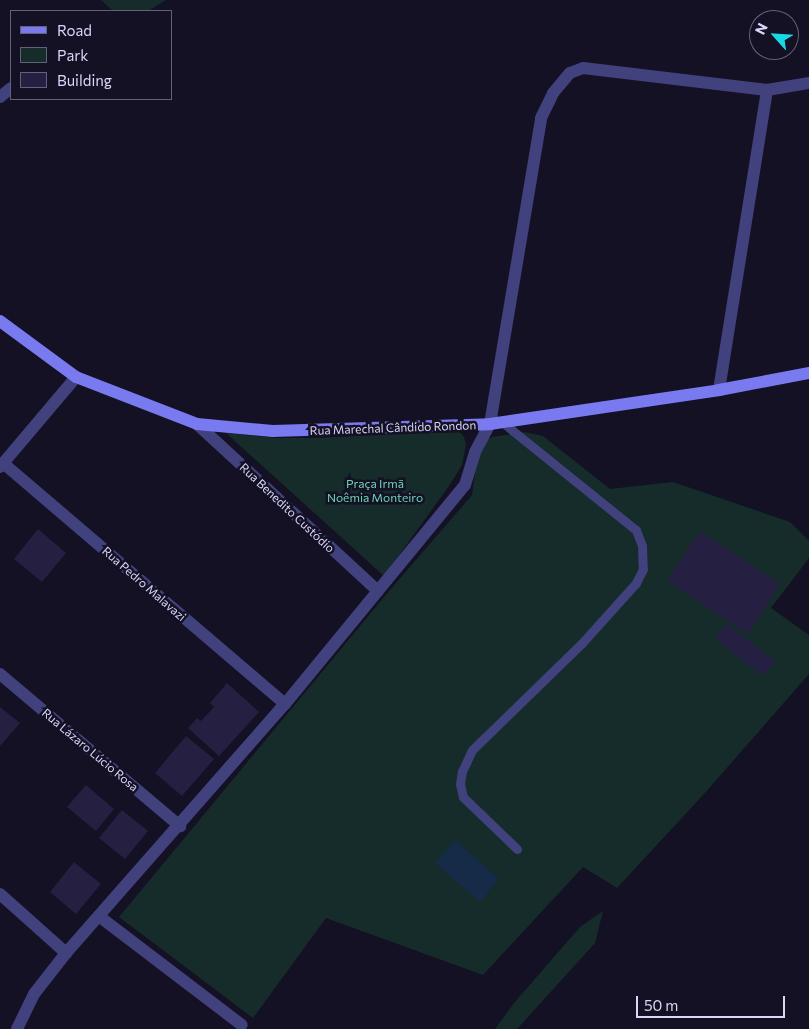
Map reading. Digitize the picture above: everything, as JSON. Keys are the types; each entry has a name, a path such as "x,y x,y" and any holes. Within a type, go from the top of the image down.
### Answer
{"street":[{"path":"17,1029 34,994 66,953 100,918 285,704 465,485 475,452 496,423 541,118 553,93 570,73 583,68 767,90 809,83"},
{"path":"719,390 767,90"},
{"name":"Rua Marechal Cândido Rondon","path":"0,321 76,377 196,424 273,431 496,423 719,390 809,373"},
{"path":"2,465 76,377"},
{"name":"Rua Benedito Custódio","path":"196,424 378,591"},
{"name":"Rua Pedro Malavazi","path":"2,465 285,704"},
{"name":"Rua Lázaro Lúcio Rosa","path":"0,674 180,826"},
{"path":"0,894 66,953"},
{"path":"100,918 242,1025"}],"lane":[{"path":"496,423 636,530 642,546 643,569 636,583 582,643 472,750 462,771 460,784 463,797 518,849"}],"green space":[{"path":"101,0 166,0 150,10 112,10"},
{"name":"Praça Irmã Noêmia Monteiro","path":"459,431 464,437 466,445 462,465 384,576 226,433 276,438 314,438"},
{"path":"524,432 543,436 610,489 673,482 790,522 809,541 809,558 771,608 809,635 809,674 704,794 617,888 583,867 483,975 326,918 253,1018 119,917 384,597 472,495 477,457 483,442 492,437"},
{"path":"603,911 595,943 517,1029 495,1029 514,1003 580,927"}],"water":[{"path":"455,840 499,879 480,902 435,863"}],"building":[{"path":"38,529 66,553 42,582 14,559"},
{"path":"700,531 780,584 748,634 667,581"},
{"path":"727,624 775,661 763,676 715,639"},
{"path":"227,683 259,712 219,756 188,728 197,718 201,721 214,707 210,703"},
{"path":"0,707 20,723 0,746"},
{"path":"186,736 214,759 182,796 155,773"},
{"path":"86,785 114,809 96,831 67,807"},
{"path":"122,810 148,831 125,859 99,838"},
{"path":"74,862 101,884 76,914 50,892"}]}
